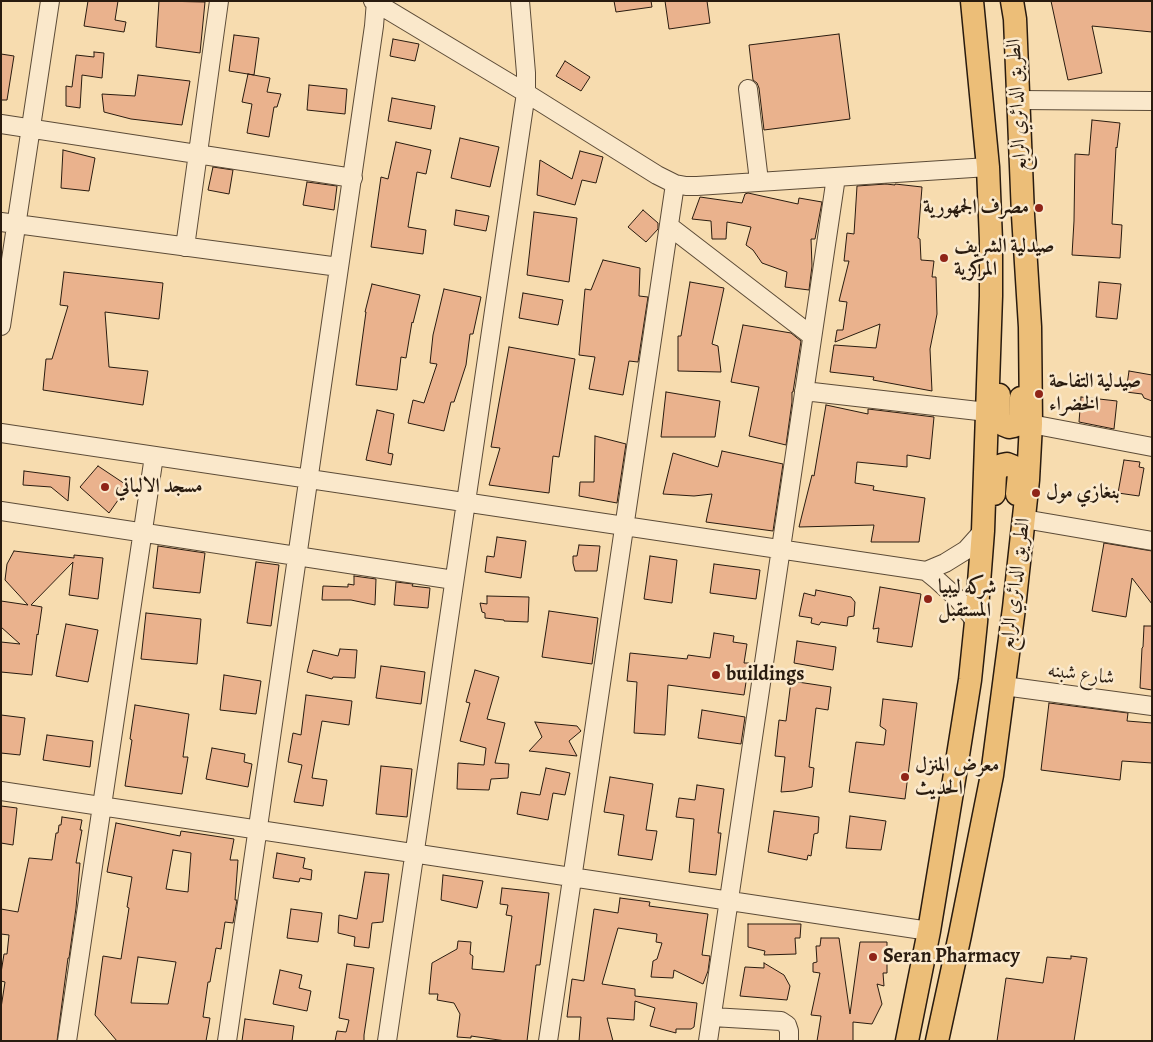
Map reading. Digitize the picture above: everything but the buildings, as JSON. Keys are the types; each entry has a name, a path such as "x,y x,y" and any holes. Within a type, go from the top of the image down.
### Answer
{"main road":[{"name":"الطريق الدائري الرابع","path":"907,1041 929,931 967,699 976,622 982,531 991,267 988,168 972,1"},
{"name":"الطريق الدائري الرابع","path":"936,1041 960,935 992,775 1014,608 1028,480 1031,424 1030,335 1015,19 1012,1"},
{"path":"991,267 1000,286 1004,311 998,418 1004,425 1009,427 1018,424 1020,420 1022,408 1021,353 1022,346 1030,335"},
{"path":"978,588 990,571 995,474 1002,465 1007,464 1016,469 1019,474 1007,569 1008,587 1014,608"}],"street":[{"path":"1,326 9,223 31,128 50,1"},
{"path":"185,247 219,1"},
{"path":"387,1041 526,93 520,1"},
{"path":"226,1041 374,26 375,2 657,175 676,184 697,186 988,168"},
{"path":"748,89 758,181"},
{"path":"1018,100 1152,102"},
{"path":"1,124 352,178"},
{"path":"708,1041 836,177"},
{"path":"548,1041 676,184"},
{"path":"9,223 339,267"},
{"path":"669,226 812,336"},
{"path":"804,391 987,412"},
{"path":"1031,424 1152,447"},
{"path":"1,433 926,571 958,599 976,622"},
{"path":"67,1041 154,456"},
{"path":"1,511 454,580"},
{"path":"1024,519 1152,541"},
{"path":"926,571 945,563 966,550 982,531"},
{"name":"شارع شبنه","path":"1004,686 1152,706"},
{"path":"1,791 929,931"},
{"path":"712,1017 782,1021 790,1031 789,1041"}],"place":[{"name":"مصرف الجمهورية","path":"1039,208"},
{"name":"صيدلية الشريف المركزية","path":"944,258"},
{"name":"صيدلية التفاحة الخضراء","path":"1039,394"},
{"name":"مسجد الالباني","path":"105,487"},
{"name":"بنغازي مول","path":"1036,493"},
{"name":"شركه ليبيا المستقبل","path":"928,599"},
{"name":"buildings","path":"716,675"},
{"name":"معرض المنزل الحديث","path":"905,777"},
{"name":"Seran Pharmacy","path":"873,957"}]}
